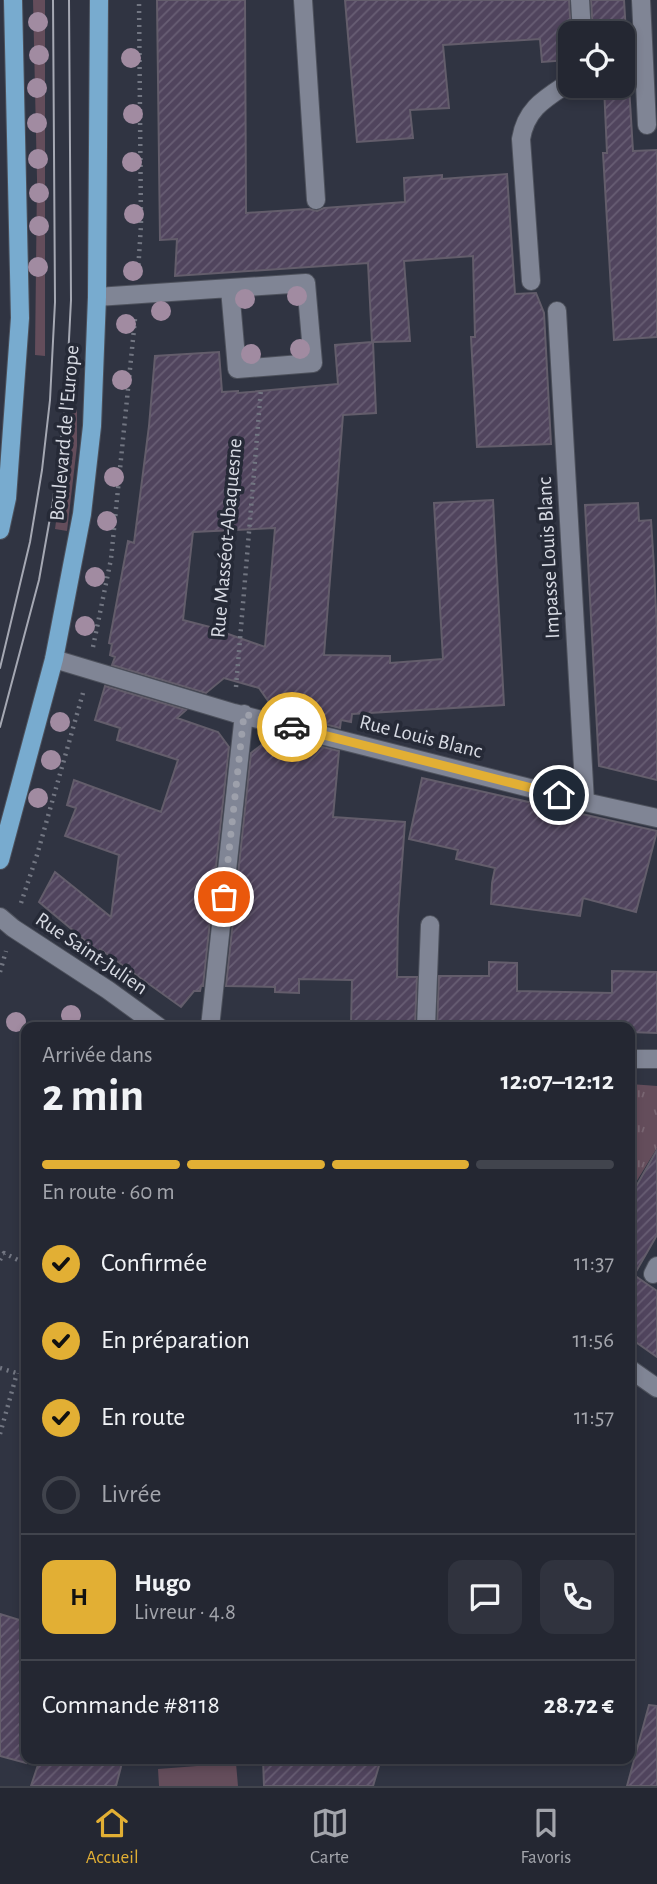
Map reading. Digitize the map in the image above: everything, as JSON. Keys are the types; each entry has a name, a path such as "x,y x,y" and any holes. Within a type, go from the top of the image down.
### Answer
{"main road":[{"path":"0,530 7,498 20,318 13,0"},
{"name":"Boulevard de l'Europe","path":"0,860 54,659 82,514 92,426 97,297 99,0"}],"street":[{"path":"303,0 316,200"},
{"path":"580,0 581,21"},
{"path":"641,0 647,125"},
{"path":"531,281 521,139 524,124 540,102 558,90"},
{"path":"97,297 306,284 313,363 237,369 230,289"},
{"name":"Impasse Louis Blanc","path":"557,311 585,802"},
{"name":"Rue Louis Blanc","path":"54,659 239,713 657,818"},
{"path":"210,1022 239,713"},
{"name":"Rue Saint-Julien","path":"0,917 152,1022"},
{"path":"426,1022 430,925"},
{"path":"635,1059 657,1059"},
{"path":"635,1373 657,1388"}],"path":[{"name":"Rue Masséot-Abaquesne","path":"239,713 263,367"},
{"path":"1,968 5,954"},
{"path":"0,1260 4,1254 21,1262"},
{"path":"0,1368 21,1374"},
{"path":"0,1434 17,1373"}],"green space":[{"path":"33,0 45,0 45,356 35,355 37,179"},
{"path":"77,409 77,446 67,531 55,529 71,413"},
{"path":"635,1084 657,1086 657,1148 635,1184"},
{"path":"236,1764 238,1786 159,1786 158,1769"}],"building":[{"path":"157,0 245,0 246,213 309,209 317,211 324,208 405,202 404,178 442,175 442,179 507,174 515,294 536,293 544,313 551,444 477,447 471,337 475,337 473,256 404,261 410,341 373,342 376,413 343,415 324,655 390,656 390,663 443,659 434,503 493,500 504,705 352,714 351,722 341,720 340,728 276,712 259,688 224,678 206,693 112,665 115,657 110,655 112,644 109,643 128,541 134,543 155,356 219,352 222,392 238,393 338,384 335,345 372,342 368,263 175,276 177,239 160,240","holes":["275,528 265,647 183,620 193,532"]},
{"path":"345,0 569,0 570,21 558,21 558,61 542,62 540,39 443,45 449,108 410,110 413,138 357,142"},
{"path":"591,0 624,0 625,21 592,21"},
{"path":"605,98 630,98 633,151 657,150 657,337 614,340 603,153 607,153"},
{"path":"638,503 639,521 651,520 657,631 657,780 599,766 585,505"},
{"path":"105,686 186,710 177,718 218,732 229,747 203,986 200,991 194,991 181,1007 100,949 99,952 39,902 55,872 111,917 119,855 65,836 76,808 67,805 74,780 161,812 178,760 117,740 120,728 95,720"},
{"path":"274,735 339,751 333,817 405,822 397,977 417,977 415,1022 351,1022 352,980 299,979 299,993 275,992 275,987 226,986 251,753"},
{"path":"422,778 657,831 636,912 583,898 580,916 491,904 495,868 456,859 458,850 409,839"},
{"path":"489,962 517,963 517,991 612,993 612,971 657,972 657,1033 635,1032 635,1022 437,1022 439,976 489,976"},
{"path":"657,1150 657,1235 635,1273 635,1188"},
{"path":"635,1276 657,1291 657,1357 635,1342"},
{"path":"0,1614 21,1620 21,1762 0,1756"},
{"path":"649,1705 657,1706 657,1786 627,1786"},
{"path":"38,1764 122,1764 116,1786 31,1786"},
{"path":"263,1764 380,1764 373,1786 264,1786"}],"tram line":[{"path":"0,668 30,542 50,400 55,302 53,0"},
{"path":"0,727 39,580 53,501 66,398 71,300 69,0"}],"way so far":[{"path":"224,897 244,714 292,727"}],"route":[{"path":"292,727 559,795"}]}
